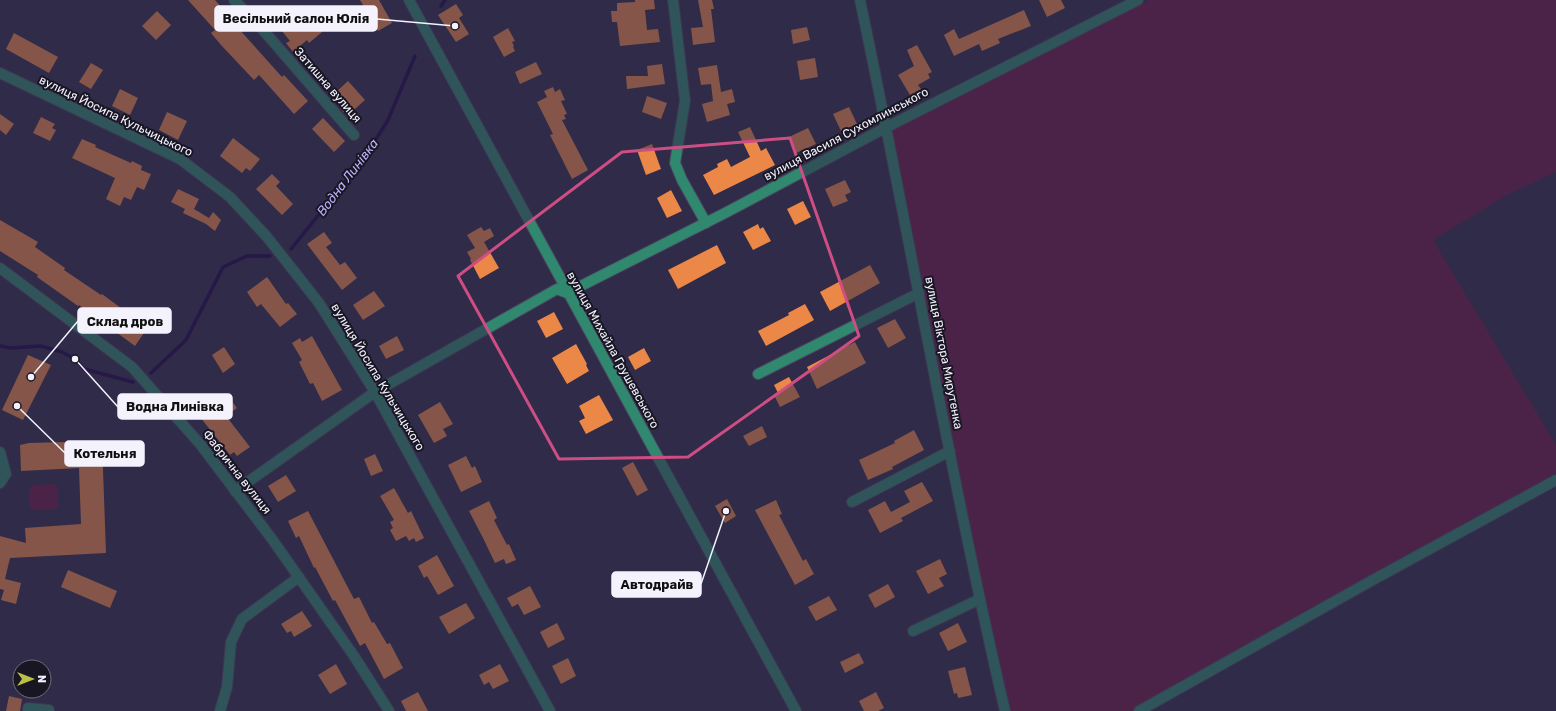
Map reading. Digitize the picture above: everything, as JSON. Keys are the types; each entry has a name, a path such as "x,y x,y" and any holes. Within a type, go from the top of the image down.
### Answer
{"street":[{"name":"Затишна вулиця","path":"234,0 257,23 354,135"},
{"name":"вулиця Михайла Грушевського","path":"409,0 567,293 796,711"},
{"path":"673,0 685,101 675,163 682,180 706,223"},
{"name":"вулиця Віктора Мирутенка","path":"860,0 887,127 980,599 1005,711"},
{"name":"вулиця Василя Сухомлинського","path":"567,293 706,223 887,127 1138,0"},
{"name":"вулиця Йосипа Кульчицького","path":"0,74 180,159 230,197 267,237 319,304 375,392 550,711"},
{"name":"Фабрична вулиця","path":"0,268 132,367 200,444 299,577 354,656 389,711"},
{"path":"235,491 375,392 557,289 567,293"},
{"path":"758,374 919,293"},
{"path":"852,502 950,451"},
{"path":"0,452 6,474 0,483"},
{"path":"1139,711 1371,580 1556,480"},
{"path":"220,711 227,687 230,642 242,619 299,577"},
{"path":"913,631 980,599"},
{"path":"28,711 28,708 49,710"}],"highlighted area":[{"path":"790,138 859,336 688,457 559,459 458,276 622,152"}],"shaded area":[{"path":"1149,0 1556,0 1556,172 1505,196 1433,240 1556,445 1556,479 1242,647 1134,711 1009,711 886,131"},
{"path":"55,484 58,489 58,507 53,510 32,510 29,505 29,498 32,485"}],"building":[{"path":"188,0 215,0 282,77 284,75 308,101 294,114 259,75 254,80 221,45 211,33 215,30"},
{"path":"360,0 379,0 392,23 378,31"},
{"path":"635,0 654,0 655,9 645,10 647,30 658,29 660,42 620,46 617,22 612,22 611,11 617,11 617,3 635,2"},
{"path":"698,0 712,0 714,9 711,9 715,42 693,45 691,28 703,27"},
{"path":"1039,0 1061,0 1065,8 1047,17"},
{"path":"456,4 463,15 459,18 469,34 456,42 438,15"},
{"path":"314,9 323,21 317,26 322,32 309,43 307,40 293,52 286,43 290,41 282,31 303,14 305,16"},
{"path":"1024,10 1031,26 998,39 1000,43 982,51 979,44 954,56 944,35 954,29 959,39"},
{"path":"157,11 171,25 156,40 142,26"},
{"path":"807,27 810,40 793,44 791,30"},
{"path":"508,28 515,41 512,42 515,51 504,57 493,37"},
{"path":"14,33 58,57 49,73 6,49"},
{"path":"917,45 932,72 928,74 930,78 918,85 921,89 910,95 898,75 914,66 907,50"},
{"path":"815,58 818,77 800,80 797,61"},
{"path":"536,62 542,74 520,84 515,72"},
{"path":"91,63 103,70 91,89 79,82"},
{"path":"662,64 665,84 627,89 626,76 648,76 647,66"},
{"path":"717,65 721,92 732,89 735,102 727,104 730,115 707,122 702,104 713,101 711,84 701,85 698,68"},
{"path":"348,81 365,100 347,116 340,108 344,105 334,94"},
{"path":"553,87 555,92 560,89 565,100 561,101 567,114 564,115 566,119 562,120 588,170 572,179 550,135 553,134 537,102 547,97 544,91"},
{"path":"120,89 138,98 130,115 112,106"},
{"path":"647,96 667,103 661,119 642,112"},
{"path":"849,107 857,124 841,131 833,114"},
{"path":"167,112 187,121 178,140 159,130"},
{"path":"0,114 14,124 6,135 0,130"},
{"path":"41,117 55,124 52,128 56,130 50,141 33,133"},
{"path":"323,118 345,141 334,152 312,129"},
{"path":"750,127 761,151 766,148 775,165 714,195 703,175 718,167 717,164 727,159 731,167 750,157 738,132"},
{"path":"808,128 816,144 796,153 789,137"},
{"path":"233,138 260,159 250,171 246,168 242,173 220,156"},
{"path":"82,139 96,145 95,147 131,163 132,161 142,166 141,170 151,174 144,190 137,187 131,200 124,197 120,206 106,199 115,178 72,158"},
{"path":"652,144 661,169 646,175 637,150"},
{"path":"272,174 280,182 276,186 293,204 282,215 256,189"},
{"path":"845,180 851,192 845,195 848,201 833,207 825,189"},
{"path":"178,189 199,199 194,209 209,218 213,212 221,220 215,231 206,224 183,213 185,209 171,202"},
{"path":"671,190 682,211 667,218 657,198"},
{"path":"803,201 811,217 795,225 787,209"},
{"path":"0,220 38,242 35,247 65,268 64,270 101,295 102,294 133,317 135,314 150,324 135,346 79,305 78,306 37,277 38,275 0,251"},
{"path":"758,224 760,229 763,227 771,241 753,250 743,232"},
{"path":"481,227 484,231 490,228 494,236 484,242 499,268 480,279 467,252 475,248 467,235"},
{"path":"324,232 332,243 326,247 340,265 345,262 357,278 342,290 307,244"},
{"path":"717,245 726,263 678,289 668,270"},
{"path":"870,265 880,283 830,311 820,292"},
{"path":"267,277 286,304 288,303 297,314 280,327 261,304 257,307 247,292"},
{"path":"374,291 385,306 363,320 353,305"},
{"path":"805,304 814,320 766,346 758,331 789,315 788,313"},
{"path":"554,312 563,329 546,338 537,321"},
{"path":"895,319 906,338 888,348 877,328"},
{"path":"312,336 342,390 322,401 313,383 310,384 299,362 302,360 292,343 300,338 302,342"},
{"path":"397,336 404,350 386,359 379,346"},
{"path":"855,342 866,363 817,389 807,367"},
{"path":"576,344 587,364 586,365 589,371 567,384 552,358"},
{"path":"224,347 235,364 223,373 212,355"},
{"path":"644,348 651,361 635,370 628,357"},
{"path":"28,355 51,365 23,420 2,410"},
{"path":"789,377 800,397 780,407 774,395 778,393 774,385"},
{"path":"227,395 237,408 226,416 250,447 237,456 234,452 230,455 200,417"},
{"path":"599,395 613,420 586,434 579,421 585,418 579,406"},
{"path":"440,402 453,424 443,429 447,436 434,443 418,415"},
{"path":"762,426 767,437 749,446 743,436"},
{"path":"914,430 924,450 892,467 893,469 868,480 859,460 895,443 894,441"},
{"path":"102,441 106,553 10,558 5,579 21,583 16,604 1,600 4,590 0,589 0,536 26,543 25,528 81,524 79,468 21,471 20,445 29,443"},
{"path":"375,454 383,471 371,476 364,459"},
{"path":"466,456 472,468 475,466 482,482 461,492 448,465"},
{"path":"633,462 648,490 637,496 622,468"},
{"path":"286,475 296,491 278,502 268,486"},
{"path":"922,482 933,501 901,518 903,521 880,533 868,510 885,501 891,512 910,502 904,491"},
{"path":"394,488 408,513 411,511 424,538 416,542 414,538 409,541 406,536 396,541 390,530 393,528 390,522 394,520 380,496"},
{"path":"727,499 736,516 725,523 715,506"},
{"path":"776,500 782,514 779,515 803,561 806,559 814,574 795,585 755,510"},
{"path":"489,501 497,518 494,520 507,545 509,544 516,560 506,564 504,559 495,563 469,511"},
{"path":"308,511 354,599 359,597 372,623 374,622 387,644 390,643 403,668 384,679 365,643 360,646 335,600 333,601 315,567 314,568 299,536 296,538 288,521"},
{"path":"437,555 454,586 438,595 427,576 424,578 418,566"},
{"path":"940,559 947,574 939,578 944,586 928,594 916,571"},
{"path":"68,570 117,591 110,608 61,587"},
{"path":"888,584 895,597 875,608 868,595"},
{"path":"530,586 541,607 524,615 518,604 512,607 507,598"},
{"path":"829,596 837,610 816,621 808,607"},
{"path":"466,603 475,618 449,634 439,617"},
{"path":"302,611 312,626 294,637 291,631 287,633 281,624"},
{"path":"557,623 565,639 548,648 540,632"},
{"path":"958,623 967,642 948,651 939,633"},
{"path":"859,653 864,663 845,673 840,662"},
{"path":"568,658 576,676 561,684 552,666"},
{"path":"336,664 347,684 330,694 318,675"},
{"path":"500,664 509,681 493,689 489,682 484,685 479,675"},
{"path":"965,667 972,695 958,698 957,693 954,694 948,671"},
{"path":"418,692 428,711 406,711 401,701"},
{"path":"876,692 884,708 878,711 864,711 859,701"},
{"path":"9,696 12,697 12,699 22,699 20,711 6,711"}],"waterway":[{"name":"Водна Линівка","path":"441,6 445,0"},
{"name":"Водна Линівка","path":"291,249 363,160 388,120 415,56"},
{"name":"Водна Линівка","path":"151,373 186,340 223,267 247,256 270,256"},
{"name":"Водна Линівка","path":"0,346 11,348 40,346 62,352 75,359 84,369 133,382"}],"place":[{"name":"Весільний салон Юлія","path":"455,26"},
{"name":"Водна Линівка","path":"75,359"},
{"name":"Склад дров","path":"31,377"},
{"name":"Котельня","path":"17,406"},
{"name":"Автодрайв","path":"726,511"}]}
